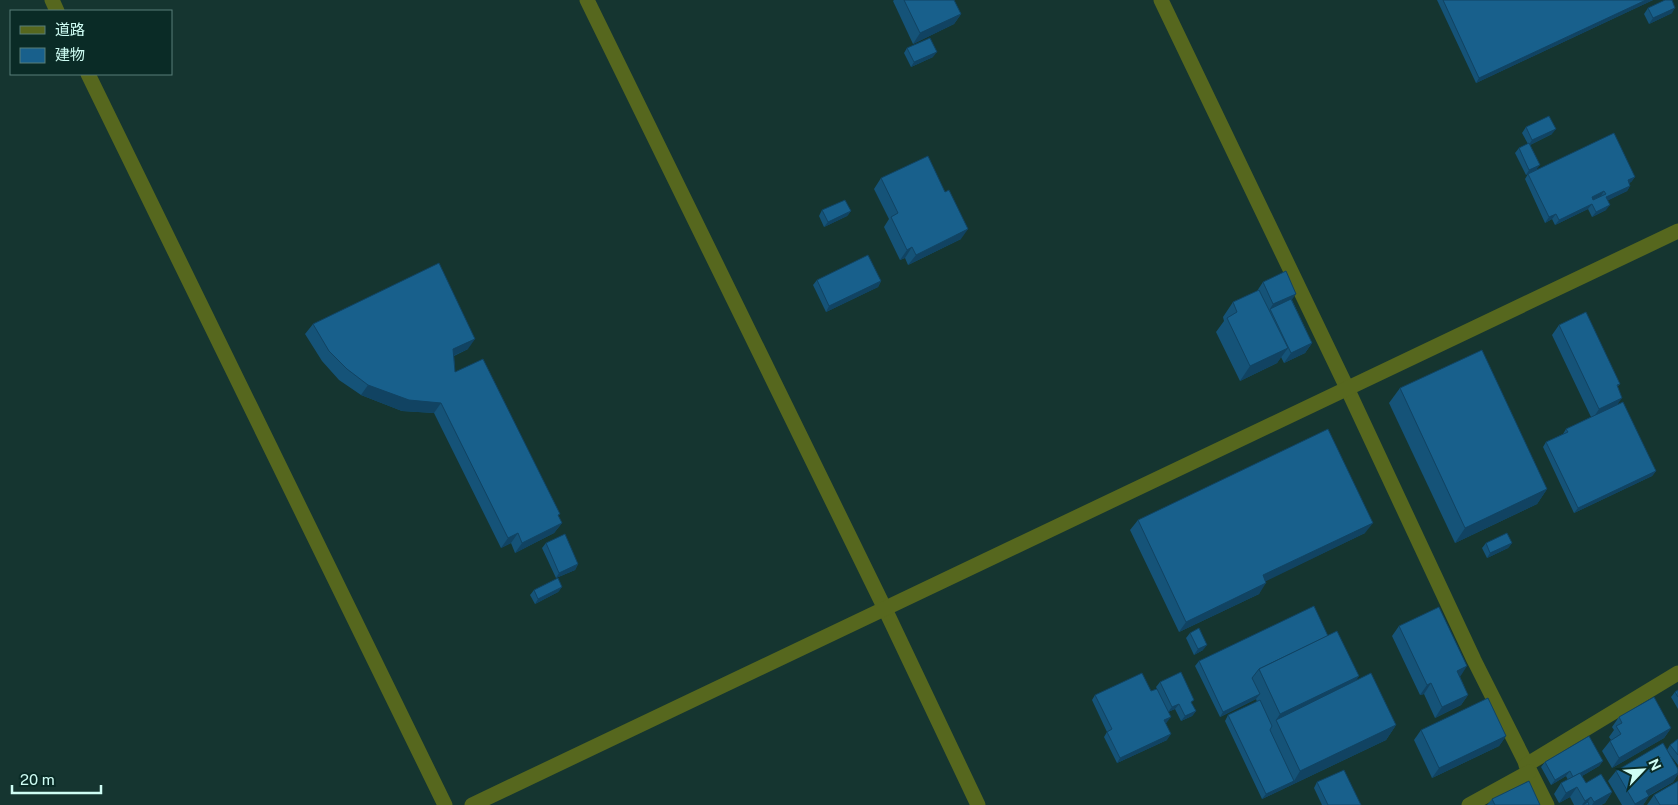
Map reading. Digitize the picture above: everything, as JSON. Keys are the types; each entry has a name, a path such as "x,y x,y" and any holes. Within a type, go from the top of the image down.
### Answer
{"street":[{"path":"587,0 885,609 978,805"},
{"path":"1161,0 1347,388 1474,660 1547,805"},
{"path":"88,75 445,805"},
{"path":"472,805 1678,231"},
{"path":"1469,805 1678,673"}],"building":[{"path":"904,0 954,0 961,14 920,33"},
{"path":"1443,0 1646,0 1479,78"},
{"path":"1665,0 1672,0 1675,8 1653,18 1648,8"},
{"path":"930,38 937,52 914,62 907,48"},
{"path":"1549,116 1556,129 1532,140 1526,127"},
{"path":"1614,133 1635,177 1628,180 1630,186 1606,197 1610,205 1596,212 1592,204 1559,220 1556,214 1549,217 1528,174","holes":["1604,191 1606,194 1593,200 1592,197"]},
{"path":"1529,143 1540,165 1529,170 1519,148"},
{"path":"928,156 945,192 949,190 968,229 916,255 912,247 907,250 891,217 898,213 881,178"},
{"path":"845,200 851,211 828,222 822,210"},
{"path":"868,255 881,281 829,306 817,280"},
{"path":"439,263 475,339 453,349 455,372 483,359 560,514 558,515 562,523 522,543 518,533 508,538 441,403 409,400 368,385 347,369 329,351 313,324"},
{"path":"1286,271 1296,294 1273,304 1263,282"},
{"path":"1259,290 1288,348 1250,366 1227,318 1237,312 1233,302"},
{"path":"1291,299 1312,343 1291,353 1270,309"},
{"path":"1586,312 1620,384 1617,385 1622,398 1599,409 1559,325"},
{"path":"1482,350 1547,489 1465,528 1400,388"},
{"path":"1623,402 1656,471 1578,508 1546,442 1568,432 1566,429"},
{"path":"1328,429 1373,523 1263,575 1266,583 1186,622 1138,520"},
{"path":"1507,533 1512,543 1490,553 1486,543"},
{"path":"565,534 578,564 559,573 546,543"},
{"path":"558,578 562,587 538,599 534,590"},
{"path":"1314,606 1328,636 1259,669 1252,678 1260,694 1223,712 1199,661"},
{"path":"1439,607 1467,666 1457,671 1468,695 1442,707 1431,683 1427,685 1399,626"},
{"path":"1199,628 1207,645 1198,649 1190,633"},
{"path":"1337,631 1359,676 1280,714 1259,669"},
{"path":"1181,672 1194,700 1191,702 1196,711 1185,716 1179,704 1172,707 1160,682"},
{"path":"1142,673 1151,691 1157,689 1171,717 1164,720 1171,734 1120,758 1107,732 1112,729 1095,695"},
{"path":"1371,673 1396,725 1300,771 1276,720"},
{"path":"1654,697 1671,728 1619,758 1610,741 1621,734 1616,726 1622,723 1619,717"},
{"path":"1488,698 1506,736 1439,768 1421,730"},
{"path":"1260,700 1272,726 1270,730 1294,781 1266,794 1228,715"},
{"path":"1589,736 1603,761 1573,777 1570,771 1555,780 1545,762"},
{"path":"1678,739 1678,755 1670,745"},
{"path":"1663,743 1678,769 1678,773 1646,791 1649,796 1635,804 1616,771"},
{"path":"1344,770 1361,805 1328,805 1317,782"},
{"path":"1580,773 1586,783 1601,774 1612,792 1594,802 1591,797 1585,801 1577,787 1566,793 1561,783"},
{"path":"1529,781 1540,805 1495,805 1492,799"},
{"path":"1678,781 1678,805 1660,805 1654,795"}]}
